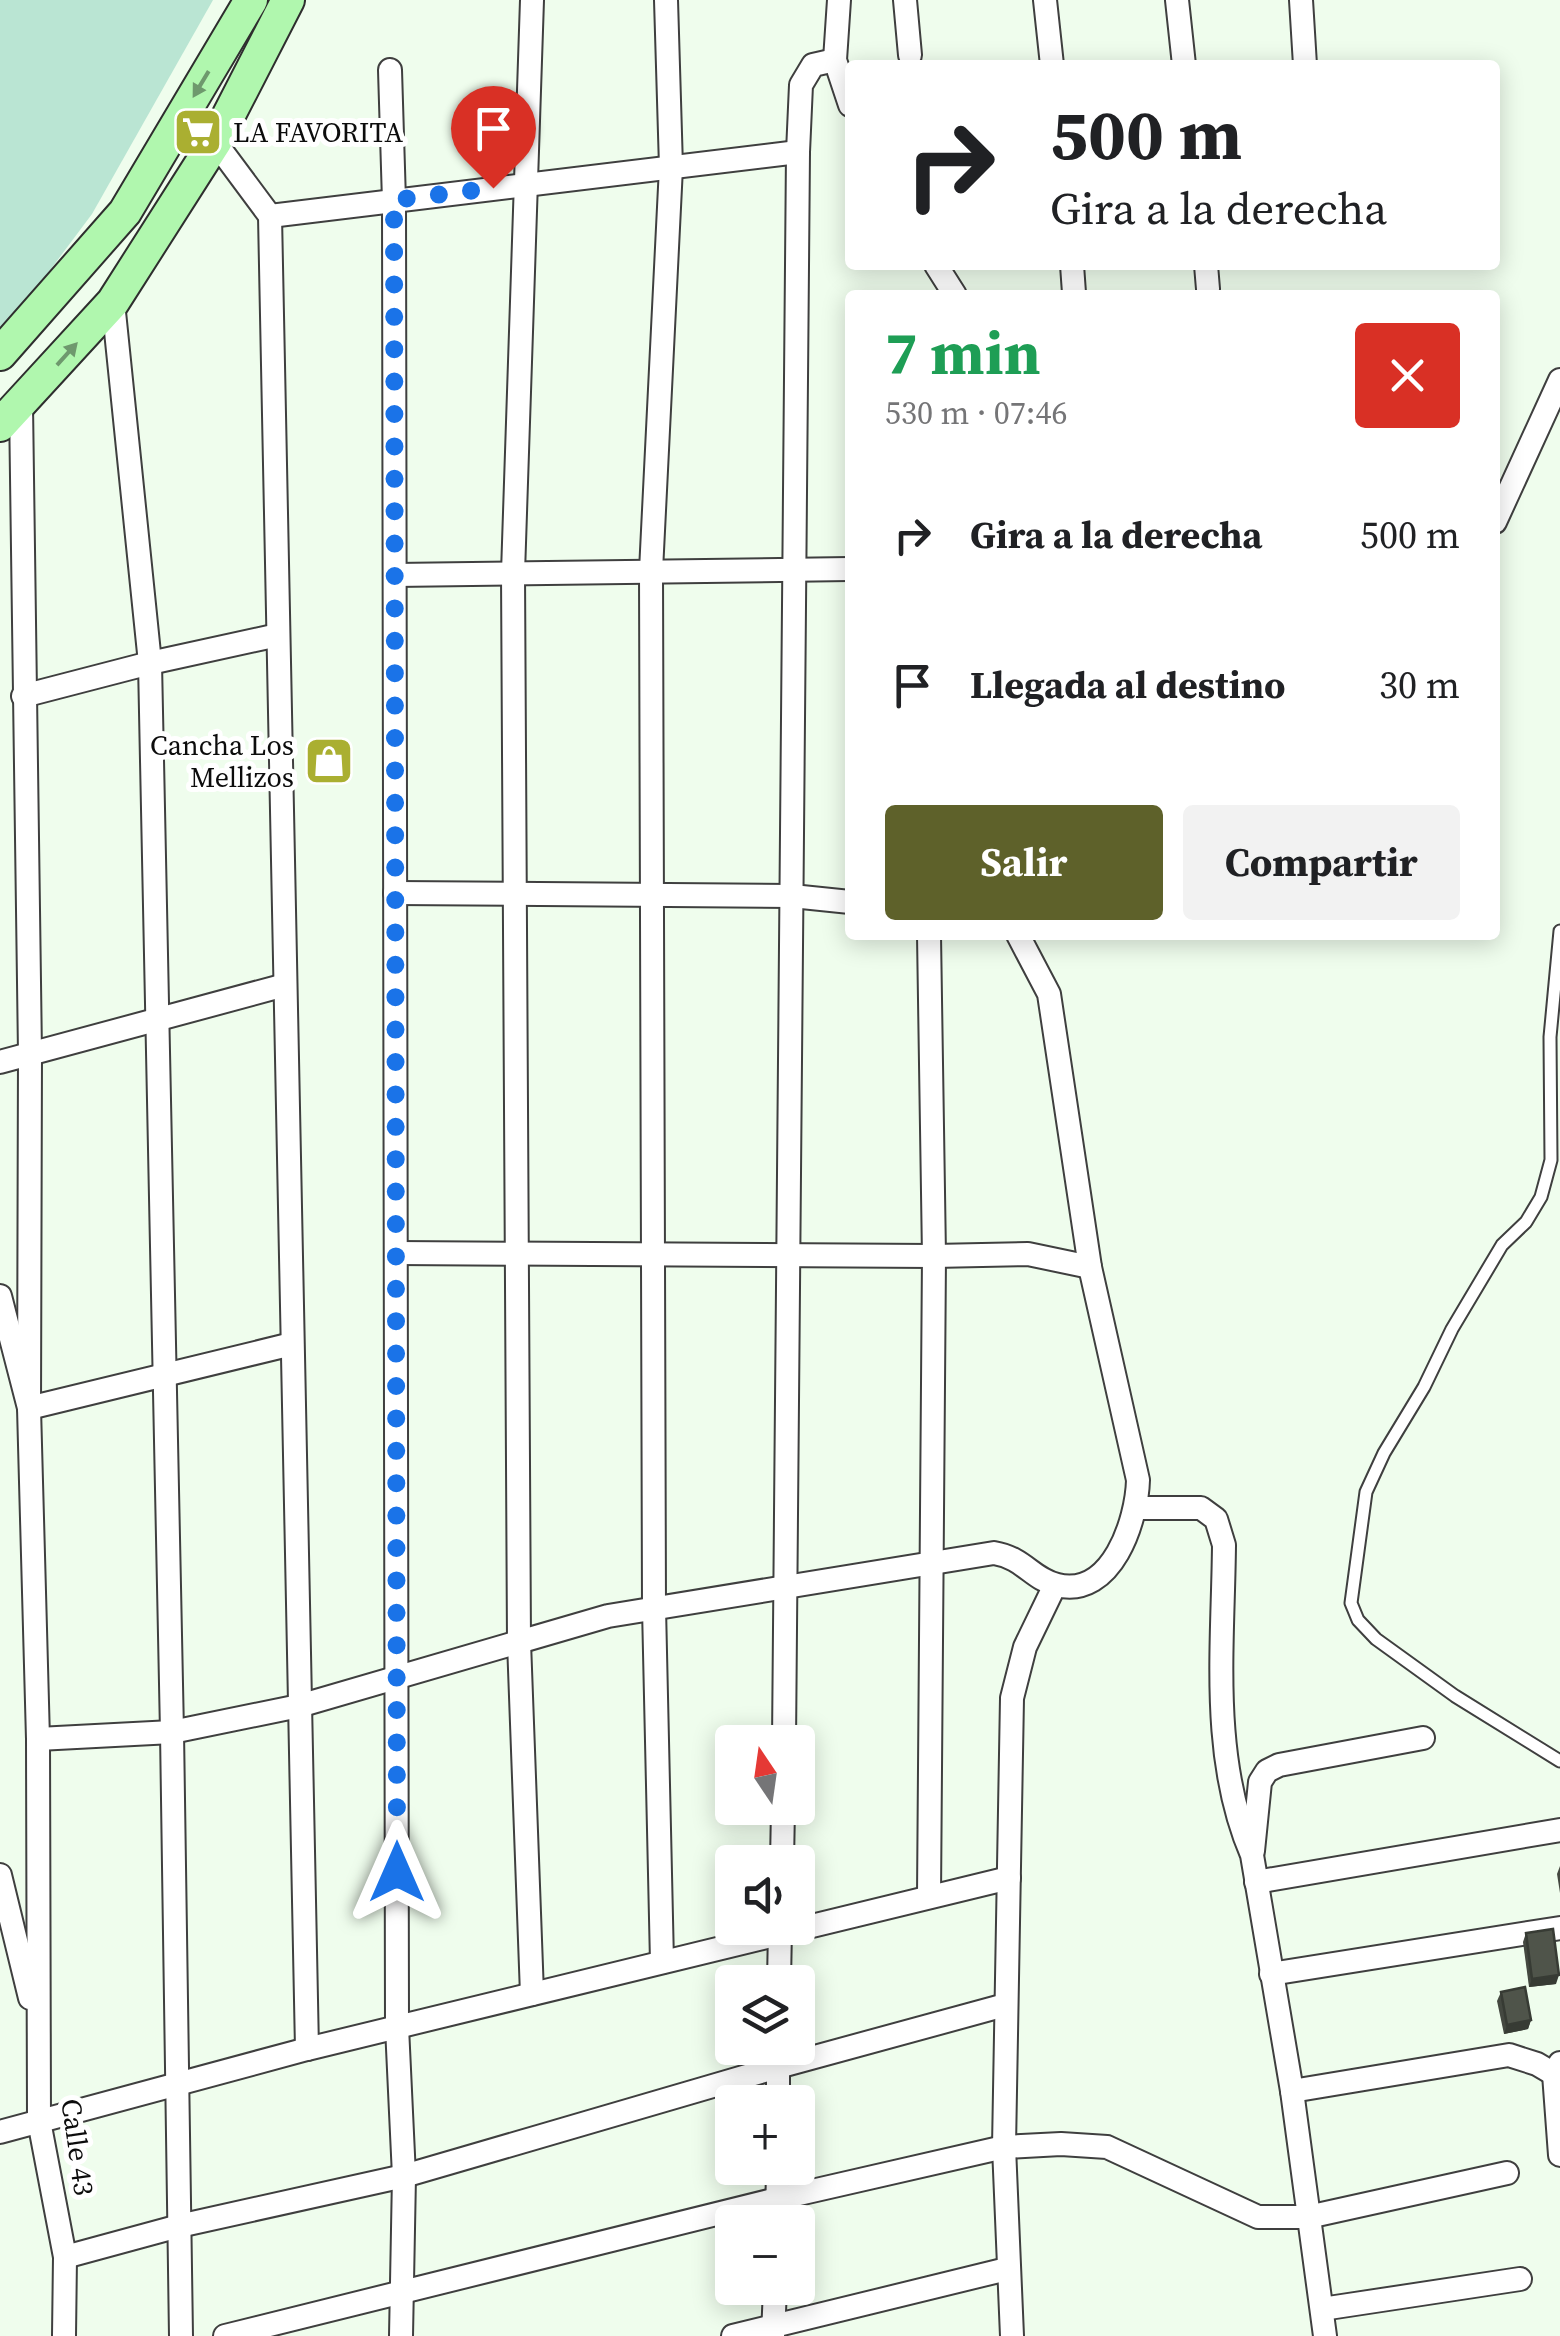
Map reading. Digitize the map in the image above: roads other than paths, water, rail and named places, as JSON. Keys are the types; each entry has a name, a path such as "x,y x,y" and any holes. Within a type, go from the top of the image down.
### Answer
{"street":[{"path":"0,354 125,212 252,0"},
{"path":"10,415 113,302 216,142 288,0"},
{"path":"532,0 514,573 520,1642 532,1994"},
{"path":"662,1962 654,1608 651,571 671,167 666,0"},
{"path":"839,0 835,60 845,90"},
{"path":"905,0 910,56"},
{"path":"1045,0 1051,60"},
{"path":"1177,0 1183,60"},
{"path":"1301,0 1305,60"},
{"path":"784,1725 798,152 801,84 813,65 835,60"},
{"path":"390,70 394,200 397,2027 404,2176 400,2226 401,2336"},
{"path":"216,142 270,216 306,2049"},
{"path":"270,216 798,152"},
{"path":"1206,270 1208,289"},
{"path":"113,302 150,663 180,2336"},
{"path":"1500,511 1560,380"},
{"name":"Calle 43","path":"10,415 23,696 30,1054 29,1408 38,1739 40,2121 65,2257 64,2336"},
{"path":"395,575 845,569"},
{"path":"23,696 278,635"},
{"path":"395,894 792,896 845,901"},
{"path":"929,940 934,1256 929,1897"},
{"path":"38,1739 172,1732 299,1706 608,1616 994,1553 1014,1556 1055,1585 1077,1586 1098,1576 1122,1548 1137,1508 1138,1480 1090,1267 1048,994 1021,940"},
{"path":"0,1062 285,985"},
{"path":"396,1252 1028,1254 1090,1267"},
{"path":"0,1296 29,1408 292,1344"},
{"path":"1137,1508 1202,1508 1216,1520 1224,1545 1222,1720 1230,1790 1252,1855 1292,2090 1325,2336"},
{"path":"1012,2336 1004,2147 1012,1698 1024,1647 1055,1585"},
{"path":"1252,1855 1260,1782 1267,1771 1279,1765 1423,1738"},
{"path":"1256,1882 1560,1830"},
{"path":"0,1875 39,2033"},
{"path":"815,1922 1009,1878"},
{"path":"1271,1974 1560,1928"},
{"path":"0,2132 306,2049 725,1945"},
{"path":"815,2049 1005,2006"},
{"path":"1292,2090 1509,2055 1550,2067 1560,2155"},
{"path":"65,2257 179,2226 404,2176 753,2065"},
{"path":"798,2205 1004,2147 1060,2144 1107,2147 1258,2217 1308,2218 1507,2173"},
{"path":"225,2336 403,2290 715,2224"},
{"path":"733,2336 773,2330 1007,2269"},
{"path":"1322,2310 1520,2279"},
{"path":"773,2330 774,2305"}],"lane":[{"path":"1560,930 1550,1037 1551,1160 1540,1197 1526,1222 1502,1244 1384,1453 1366,1492 1351,1603 1358,1620 1376,1638 1455,1696 1560,1761"}],"place":[{"name":"LA FAVORITA","path":"198,132"},
{"name":"Cancha Los Mellizos","path":"329,761"}]}
